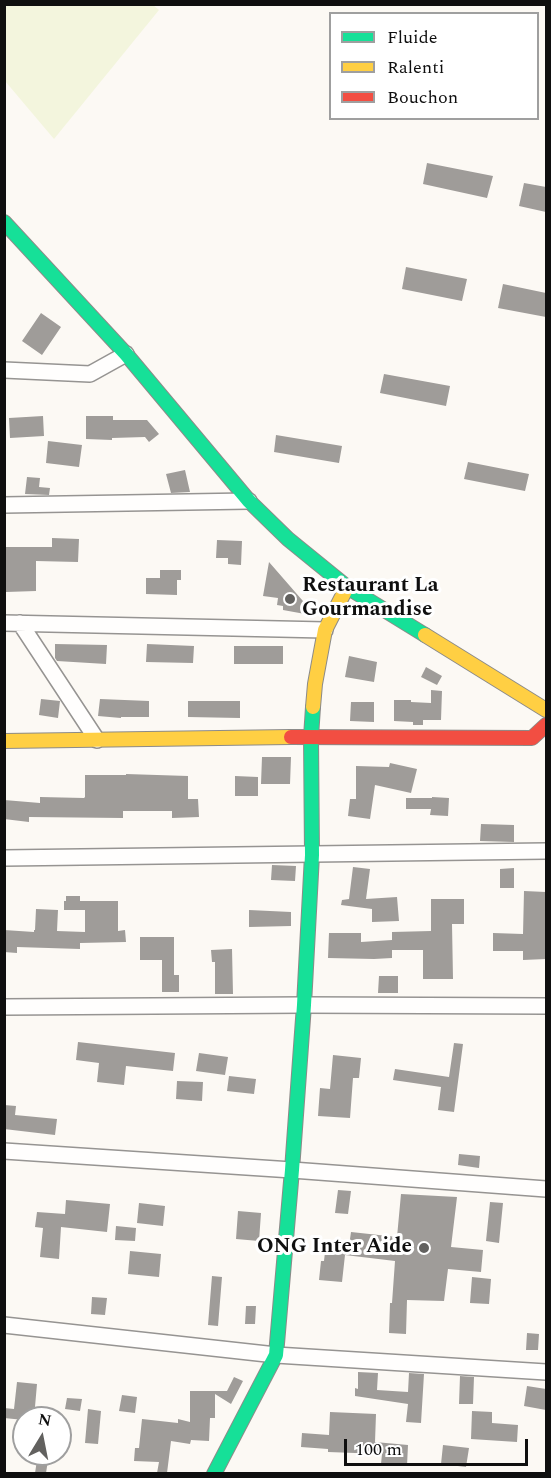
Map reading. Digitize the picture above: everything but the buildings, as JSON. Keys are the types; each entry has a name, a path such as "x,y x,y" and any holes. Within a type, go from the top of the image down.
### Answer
{"street":[{"path":"8,232 126,354 249,501 288,539 347,587 546,710"},
{"path":"4,370 90,374 126,354"},
{"path":"4,506 249,501"},
{"path":"214,1473 276,1355 304,1005 312,855 310,737 315,684 325,630 347,587"},
{"path":"12,623 325,630"},
{"path":"12,623 97,740"},
{"path":"4,741 310,737 532,738 546,725"},
{"path":"4,858 546,851"},
{"path":"4,1007 546,1006"},
{"path":"4,1151 546,1189"},
{"path":"4,1325 276,1355 546,1372"}],"green space":[{"path":"5,5 153,5 159,10 54,139 5,81"}],"traffic: fast":[{"path":"4,222 126,354 249,501 288,539 347,587 425,635"},
{"path":"214,1474 276,1355 304,1005 312,855 313,707"}],"traffic: slow":[{"path":"313,707 325,630 347,587"},
{"path":"425,635 546,710"},
{"path":"4,741 291,737"}],"traffic: jam":[{"path":"291,737 532,738 546,725"}],"place":[{"name":"Restaurant La Gourmandise","path":"290,599"},
{"name":"ONG Inter Aide","path":"424,1248"}]}
